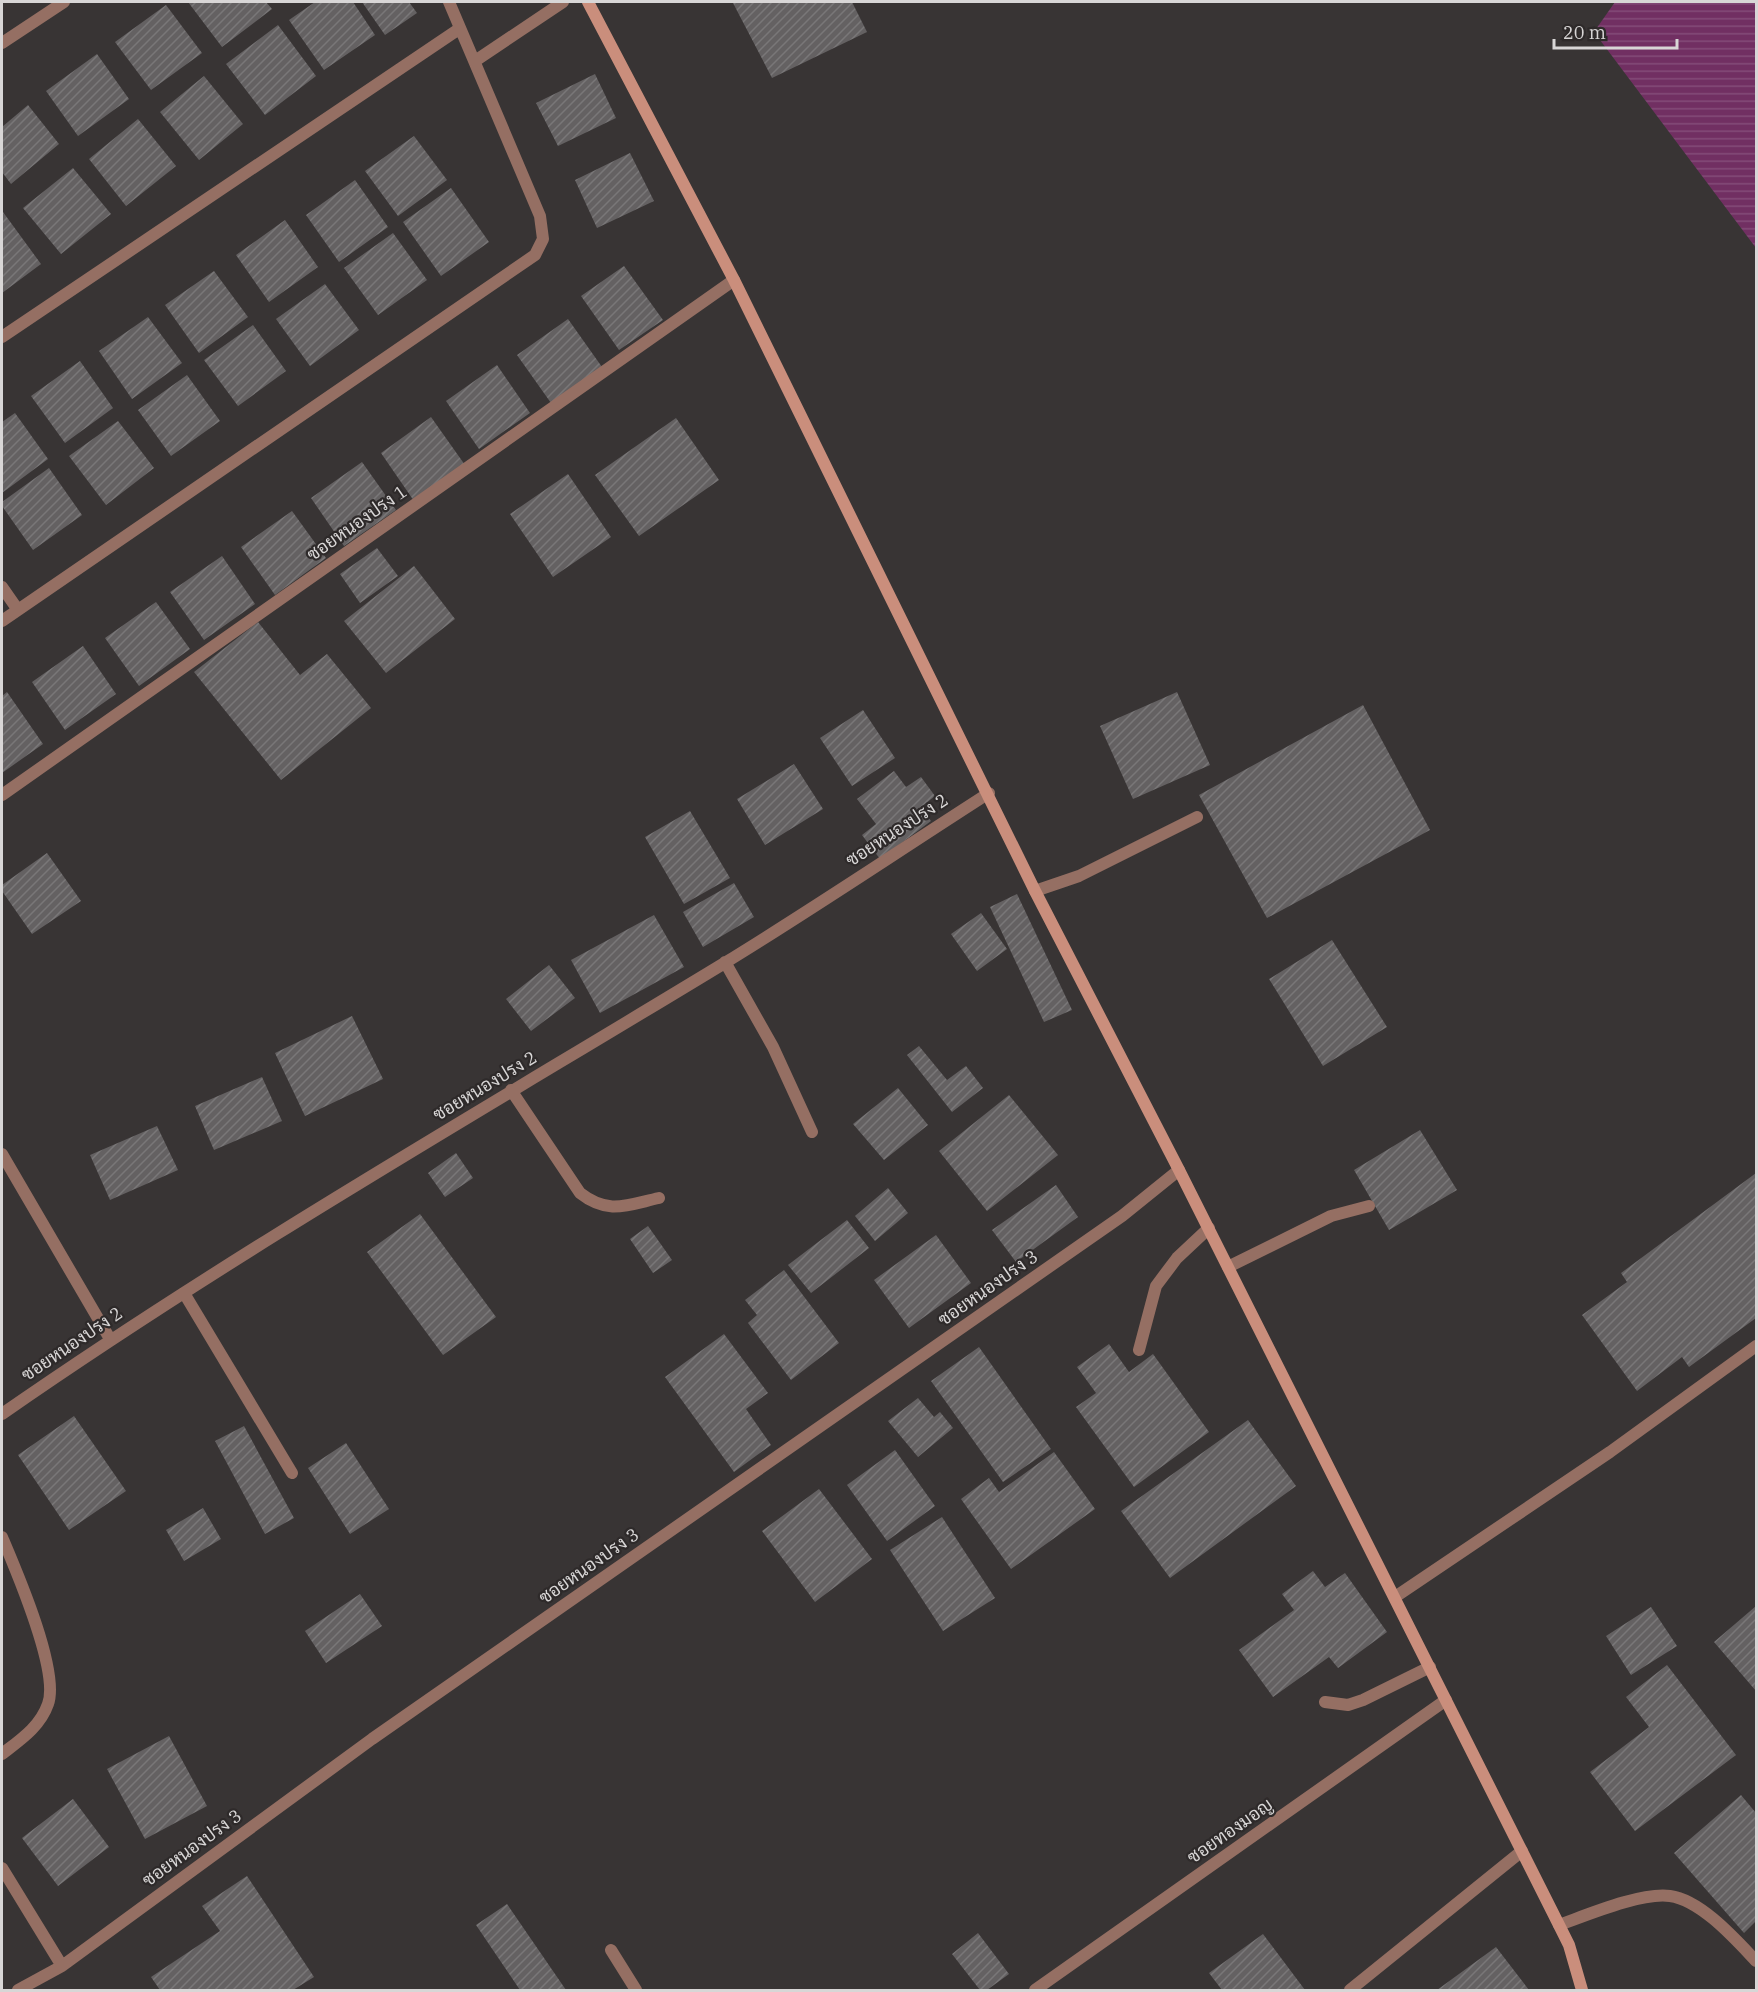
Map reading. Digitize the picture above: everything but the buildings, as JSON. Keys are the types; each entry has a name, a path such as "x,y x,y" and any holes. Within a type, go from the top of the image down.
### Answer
{"street":[{"path":"2,43 64,2"},
{"path":"2,621 535,255 543,238 540,216 475,61 459,29 451,2"},
{"path":"475,61 563,2"},
{"path":"588,2 734,280 989,793 1035,891 1209,1228 1395,1597 1569,1945 1582,1990"},
{"path":"2,337 459,29"},
{"name":"ซอยหนองปรง 1","path":"2,795 734,280"},
{"path":"2,587 18,610"},
{"name":"ซอยหนองปรง 2","path":"2,1414 110,1339 511,1090 725,962 989,793"},
{"path":"1035,891 1079,876 1197,817"},
{"path":"725,962 773,1047 812,1132"},
{"path":"511,1090 580,1193 594,1204 613,1208 659,1198"},
{"path":"2,1154 110,1339"},
{"name":"ซอยหนองปรง 3","path":"18,1990 62,1966 372,1739 1122,1216 1179,1170"},
{"path":"1228,1267 1331,1216 1370,1206"},
{"path":"1139,1350 1156,1286 1177,1258 1209,1228"},
{"path":"184,1293 291,1473"},
{"path":"1395,1597 1610,1452 1756,1346"},
{"path":"2,1537 20,1581 49,1671 49,1703 32,1730 2,1754"},
{"path":"1325,1702 1348,1705 1364,1700 1430,1667"},
{"name":"ซอยทองมอญ","path":"1035,1990 1446,1700"},
{"path":"1350,1990 1522,1851"},
{"path":"2,1868 62,1966"},
{"path":"1559,1925 1623,1902 1670,1896 1699,1908 1756,1961"},
{"path":"611,1950 636,1990"}],"shaded area":[{"path":"1615,2 1756,2 1756,248 1594,32"}]}
